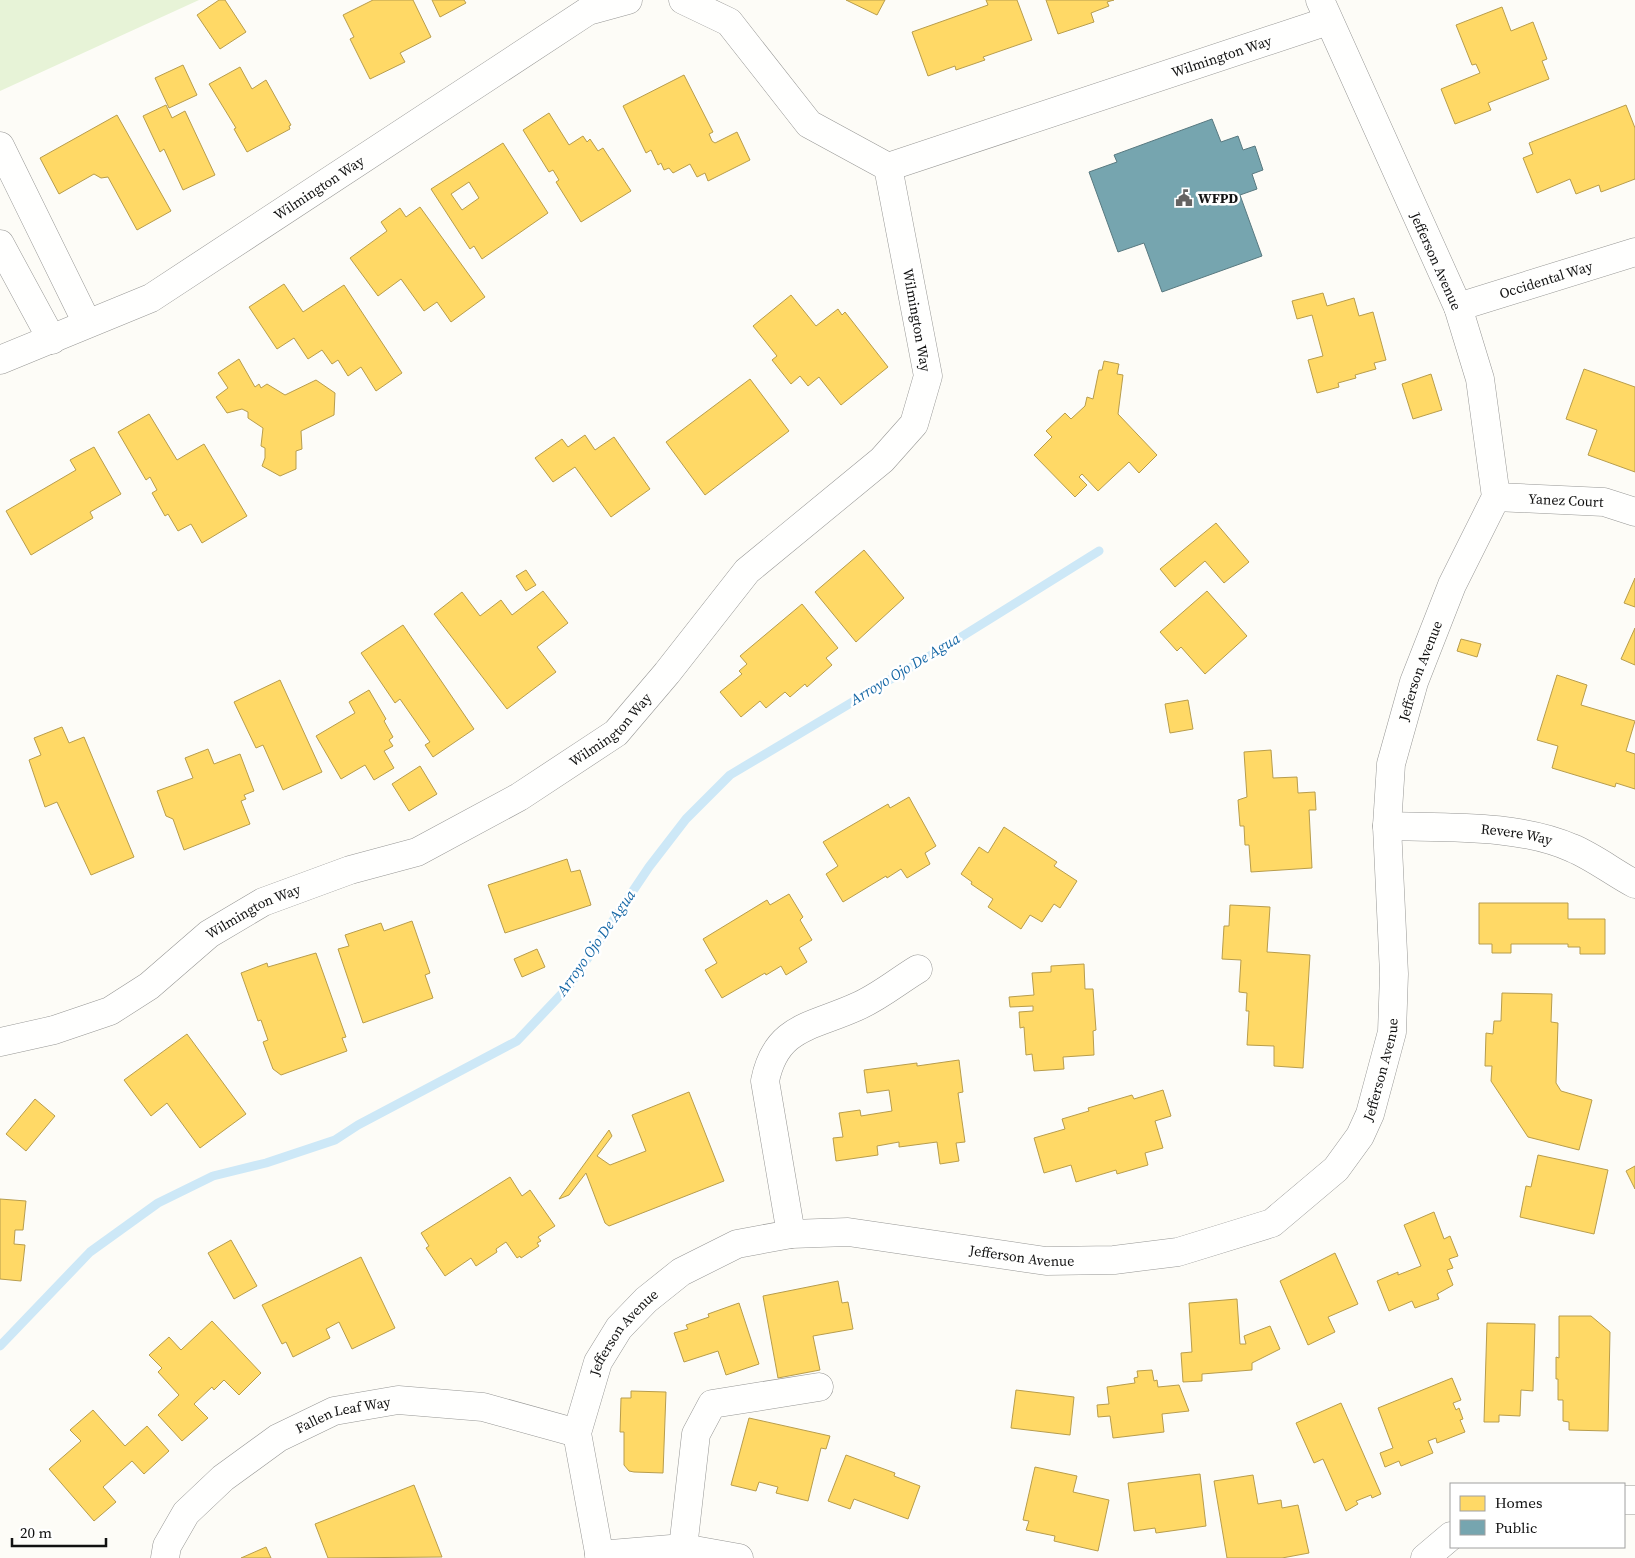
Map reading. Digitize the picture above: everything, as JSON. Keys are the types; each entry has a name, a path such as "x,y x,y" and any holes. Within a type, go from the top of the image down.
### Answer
{"street":[{"name":"Wilmington Way","path":"0,360 52,340 87,322 151,298 588,11 628,0"},
{"path":"683,0 729,22 809,124 888,167"},
{"name":"Wilmington Way","path":"0,1042 54,1030 110,1011 149,986 208,934 263,902 350,870 416,852 519,797 616,733 667,673 747,572 882,460 914,424 928,376 888,167 1324,11"},
{"name":"Jefferson Avenue","path":"599,1556 576,1433 598,1362 619,1328 646,1300 681,1272 737,1244 791,1234 848,1232 1046,1261 1104,1260 1178,1252 1272,1223 1336,1169 1360,1136 1370,1114 1392,1032 1394,974 1388,826 1391,764 1414,682 1452,585 1496,496 1480,379 1458,306 1324,11"},
{"path":"0,146 87,322"},
{"path":"0,244 52,340"},
{"name":"Occidental Way","path":"1458,306 1635,252"},
{"name":"Yanez Court","path":"1496,496 1604,502 1635,512"},
{"name":"Revere Way","path":"1388,826 1473,829 1536,836 1573,848 1635,884"},
{"path":"791,1234 765,1081 768,1064 779,1045 806,1025 857,1007 918,968"},
{"path":"683,1548 696,1434 712,1404 819,1387"},
{"name":"Fallen Leaf Way","path":"166,1558 166,1546 186,1513 222,1478 278,1438 334,1411 398,1400 483,1407 576,1433"},
{"path":"1425,1558 1450,1537"},
{"path":"599,1556 683,1548 739,1558"}],"green space":[{"path":"0,0 199,0 0,91"}],"building: Homes":[{"path":"219,0 225,0 246,32 220,49 197,15"},
{"path":"373,0 413,0 431,37 400,53 405,62 370,79 350,39 354,37 343,15"},
{"path":"432,0 464,0 466,3 440,17"},
{"path":"846,0 885,0 877,15"},
{"path":"986,0 1017,0 1032,40 983,57 985,60 956,70 955,66 928,76 912,32 988,5"},
{"path":"1046,0 1114,0 1107,2 1109,6 1091,13 1094,22 1058,34"},
{"path":"1502,7 1511,31 1533,22 1547,59 1542,61 1549,79 1488,103 1491,110 1455,124 1441,89 1480,73 1476,64 1472,65 1456,25"},
{"path":"183,65 197,95 169,108 155,78"},
{"path":"240,67 252,89 266,80 291,125 289,126 290,129 247,152 234,129 236,128 209,84"},
{"path":"684,75 713,132 709,134 712,141 715,143 737,132 750,160 708,181 705,173 697,177 690,164 673,173 669,168 664,170 661,163 658,165 651,150 646,153 623,106"},
{"path":"166,105 172,118 185,111 215,175 183,190 164,149 160,152 143,116"},
{"path":"1626,105 1635,128 1635,179 1601,192 1599,185 1576,194 1570,179 1537,193 1523,158 1533,154 1529,143"},
{"path":"549,113 569,145 583,136 587,142 590,139 598,151 603,148 631,191 581,222 556,182 559,180 553,170 549,172 523,130"},
{"path":"117,115 171,211 137,230 108,177 101,178 94,174 59,194 40,158"},
{"path":"503,143 548,213 482,259 474,246 470,249 431,189","holes":["469,182 479,198 462,210 451,194"]},
{"path":"420,207 485,297 451,322 437,302 424,311 401,279 378,296 350,258 387,231 381,222 400,208 406,217"},
{"path":"284,284 303,312 344,285 402,373 376,391 361,367 348,376 338,360 332,364 322,350 308,359 294,338 277,349 249,307"},
{"path":"1323,293 1327,306 1354,298 1359,316 1373,312 1386,360 1374,363 1376,369 1355,375 1356,378 1338,383 1339,387 1317,393 1308,360 1323,356 1312,315 1297,319 1292,301"},
{"path":"791,295 816,326 838,309 842,315 845,312 888,367 841,405 819,377 808,386 800,376 791,384 772,360 777,356 753,326"},
{"path":"239,359 255,387 259,384 261,388 267,384 285,395 316,380 335,393 334,415 301,431 302,449 296,451 296,469 280,476 262,466 265,458 265,448 261,446 263,428 248,418 248,412 242,409 227,413 216,397 228,388 218,373"},
{"path":"1104,361 1119,364 1117,374 1123,375 1118,414 1157,455 1139,473 1129,462 1098,491 1082,474 1079,477 1087,485 1075,497 1034,455 1052,437 1046,431 1065,413 1071,419 1085,406 1087,397 1093,399 1099,370 1102,370"},
{"path":"1584,369 1635,387 1635,472 1588,455 1597,430 1566,419"},
{"path":"1431,374 1442,410 1413,419 1402,384"},
{"path":"750,379 789,431 705,495 666,442"},
{"path":"149,414 177,460 204,444 247,516 202,543 191,524 178,531 168,514 165,516 152,493 157,490 150,477 146,480 118,432"},
{"path":"585,435 595,450 614,437 650,489 611,517 575,467 553,482 535,458 562,439 568,447"},
{"path":"94,447 121,494 90,512 93,518 31,555 6,511 76,470 70,460"},
{"path":"1216,523 1249,562 1224,583 1205,561 1175,587 1160,569"},
{"path":"864,550 904,598 856,642 815,592"},
{"path":"526,570 536,585 526,591 516,576"},
{"path":"1635,578 1635,607 1624,603"},
{"path":"543,591 568,623 537,647 556,672 507,709 434,614 462,592 480,616 501,600 512,615"},
{"path":"1207,591 1247,636 1205,674 1181,647 1177,651 1160,632"},
{"path":"802,604 838,648 826,658 832,665 807,687 805,684 790,697 785,692 766,708 760,701 741,717 720,692 742,674 739,671 747,664 740,656"},
{"path":"403,625 474,729 433,757 425,745 430,742 400,699 395,703 361,653"},
{"path":"1635,628 1635,665 1621,659"},
{"path":"1461,639 1481,644 1477,657 1457,651"},
{"path":"1557,675 1587,685 1581,705 1635,721 1626,751 1635,754 1635,789 1616,783 1615,787 1552,768 1558,746 1537,740"},
{"path":"280,680 322,772 283,790 263,745 256,748 234,702"},
{"path":"369,690 386,719 384,721 393,737 389,740 393,746 384,751 394,768 374,780 365,765 341,779 316,736 355,713 349,702"},
{"path":"1188,700 1193,729 1170,733 1165,704"},
{"path":"62,727 69,743 84,737 134,857 91,875 57,802 45,807 29,760 41,755 34,738"},
{"path":"208,749 214,764 240,754 254,791 244,795 246,799 241,801 250,824 184,850 173,819 166,816 157,791 193,778 185,758"},
{"path":"1271,750 1273,778 1297,777 1298,793 1315,792 1316,810 1309,810 1312,868 1251,872 1249,845 1245,845 1244,826 1240,826 1238,800 1247,797 1244,752"},
{"path":"420,766 437,794 409,811 392,784"},
{"path":"909,797 936,846 925,853 930,864 907,878 901,869 843,902 826,874 838,866 823,842 888,804 890,808"},
{"path":"1004,827 1057,862 1054,866 1077,881 1060,908 1054,904 1042,922 1030,915 1021,929 988,907 993,899 971,884 972,882 961,874 979,847 988,853"},
{"path":"567,859 571,872 580,870 591,905 505,933 488,885"},
{"path":"789,894 803,917 800,920 812,940 799,948 807,962 786,975 781,966 722,998 705,970 717,963 703,939 767,900 770,905"},
{"path":"1479,903 1568,903 1568,919 1605,919 1605,954 1580,954 1580,947 1568,947 1568,944 1511,944 1511,953 1492,953 1492,944 1479,944"},
{"path":"1230,905 1270,907 1267,952 1310,955 1303,1068 1274,1066 1274,1046 1247,1045 1249,1011 1246,1011 1247,993 1239,992 1241,960 1222,959 1224,926 1229,926"},
{"path":"412,921 430,973 425,975 433,998 363,1023 338,949 349,946 345,935 381,923 384,931"},
{"path":"537,949 545,967 522,977 514,959"},
{"path":"316,953 346,1037 342,1038 347,1051 281,1075 273,1069 263,1042 268,1040 261,1020 258,1021 241,973 267,963 268,967"},
{"path":"1084,964 1085,989 1093,989 1096,1030 1093,1031 1094,1055 1063,1057 1064,1069 1034,1071 1032,1054 1026,1055 1024,1027 1020,1028 1019,1012 1033,1011 1033,1006 1010,1007 1009,997 1034,995 1032,973 1051,972 1051,966"},
{"path":"1502,993 1552,994 1551,1022 1558,1023 1556,1083 1561,1091 1592,1100 1579,1150 1528,1137 1491,1081 1492,1066 1485,1066 1486,1033 1493,1034 1494,1021 1501,1021"},
{"path":"187,1034 246,1114 200,1148 167,1103 151,1116 124,1080"},
{"path":"959,1060 963,1092 958,1093 965,1142 956,1143 959,1161 940,1164 937,1142 899,1147 899,1142 877,1146 878,1155 836,1161 833,1138 843,1137 839,1113 860,1110 861,1116 892,1111 889,1090 867,1093 864,1070 917,1063 917,1066"},
{"path":"1163,1090 1171,1116 1155,1121 1163,1148 1145,1153 1148,1165 1117,1174 1116,1170 1076,1182 1071,1165 1044,1173 1034,1138 1065,1129 1062,1119 1089,1111 1088,1108 1132,1095 1134,1099"},
{"path":"689,1092 724,1181 609,1226 605,1223 586,1173 569,1195 559,1199 609,1130 612,1136 597,1156 610,1165 646,1151 632,1115"},
{"path":"35,1099 55,1116 26,1151 6,1134"},
{"path":"1538,1155 1608,1170 1594,1234 1520,1217 1526,1186 1531,1187"},
{"path":"1635,1166 1635,1189 1626,1171"},
{"path":"510,1177 522,1196 530,1190 555,1226 538,1237 541,1241 537,1243 539,1246 521,1258 520,1256 517,1258 506,1242 496,1249 497,1252 476,1266 471,1258 445,1276 426,1248 429,1246 421,1233"},
{"path":"0,1199 26,1201 23,1230 15,1230 14,1244 25,1245 21,1281 0,1279"},
{"path":"1434,1212 1444,1239 1450,1236 1458,1256 1449,1259 1453,1268 1447,1270 1453,1285 1437,1294 1439,1299 1415,1308 1412,1301 1389,1311 1377,1281 1398,1272 1398,1275 1421,1266 1404,1225"},
{"path":"231,1240 257,1286 234,1299 208,1253"},
{"path":"1335,1253 1358,1304 1328,1317 1335,1332 1308,1345 1280,1281"},
{"path":"361,1257 395,1328 352,1349 339,1322 326,1329 330,1338 293,1357 286,1342 282,1344 262,1305"},
{"path":"838,1281 842,1303 848,1302 853,1329 813,1336 820,1370 778,1378 763,1296"},
{"path":"1237,1299 1240,1344 1246,1344 1244,1336 1270,1326 1280,1349 1252,1363 1252,1370 1202,1374 1202,1381 1183,1382 1181,1353 1192,1352 1189,1303"},
{"path":"739,1303 759,1364 726,1375 718,1351 684,1362 674,1333 688,1329 686,1325 709,1317 708,1314"},
{"path":"1559,1316 1591,1316 1610,1332 1608,1431 1569,1430 1569,1422 1563,1421 1563,1400 1558,1400 1558,1379 1556,1379 1556,1357 1559,1358"},
{"path":"212,1321 261,1373 239,1395 224,1380 214,1390 212,1387 194,1404 208,1418 182,1441 158,1415 179,1395 158,1372 162,1368 149,1355 169,1337 181,1350"},
{"path":"1487,1323 1535,1324 1533,1391 1521,1390 1520,1416 1499,1415 1499,1422 1484,1422"},
{"path":"1152,1370 1154,1381 1157,1380 1158,1387 1179,1385 1189,1411 1162,1414 1164,1432 1113,1438 1110,1416 1098,1417 1097,1405 1109,1404 1107,1387 1135,1383 1134,1378 1138,1377 1137,1371"},
{"path":"1452,1378 1461,1400 1453,1403 1456,1410 1459,1408 1463,1419 1460,1420 1465,1432 1437,1443 1436,1438 1428,1441 1433,1453 1401,1466 1399,1461 1385,1467 1380,1453 1393,1448 1378,1408"},
{"path":"1016,1390 1074,1397 1070,1435 1011,1428"},
{"path":"631,1391 666,1392 663,1473 629,1471 624,1465 624,1432 620,1432 621,1398 631,1398"},
{"path":"1341,1403 1381,1494 1372,1498 1371,1495 1356,1501 1358,1504 1346,1511 1323,1459 1314,1463 1296,1423"},
{"path":"93,1410 125,1446 147,1426 169,1451 144,1474 132,1461 103,1487 116,1502 94,1521 49,1469 81,1441 70,1430"},
{"path":"749,1418 830,1436 826,1449 821,1448 808,1501 776,1493 778,1487 759,1482 756,1491 731,1485"},
{"path":"846,1455 895,1473 894,1476 920,1486 908,1519 854,1499 850,1509 828,1501"},
{"path":"1035,1467 1077,1476 1073,1492 1109,1500 1098,1551 1054,1541 1055,1536 1026,1530 1029,1521 1023,1520"},
{"path":"1200,1474 1206,1526 1156,1533 1155,1528 1134,1531 1128,1483"},
{"path":"1253,1475 1258,1504 1281,1500 1282,1508 1298,1505 1309,1553 1282,1558 1227,1558 1214,1481"},
{"path":"414,1485 442,1557 328,1558 315,1524"},
{"path":"266,1547 271,1558 241,1558"}],"building: Public":[{"path":"1212,119 1221,142 1238,136 1243,150 1255,146 1263,170 1252,174 1257,189 1240,195 1262,256 1162,292 1144,243 1118,252 1089,172 1117,162 1114,155"}],"waterway":[{"name":"Arroyo Ojo De Agua","path":"0,1346 90,1252 158,1203 213,1176 266,1163 335,1140 358,1125 517,1041 569,986 649,867 686,819 730,775 953,642 1099,551"}],"place":[{"name":"WFPD","path":"1184,198"}]}
